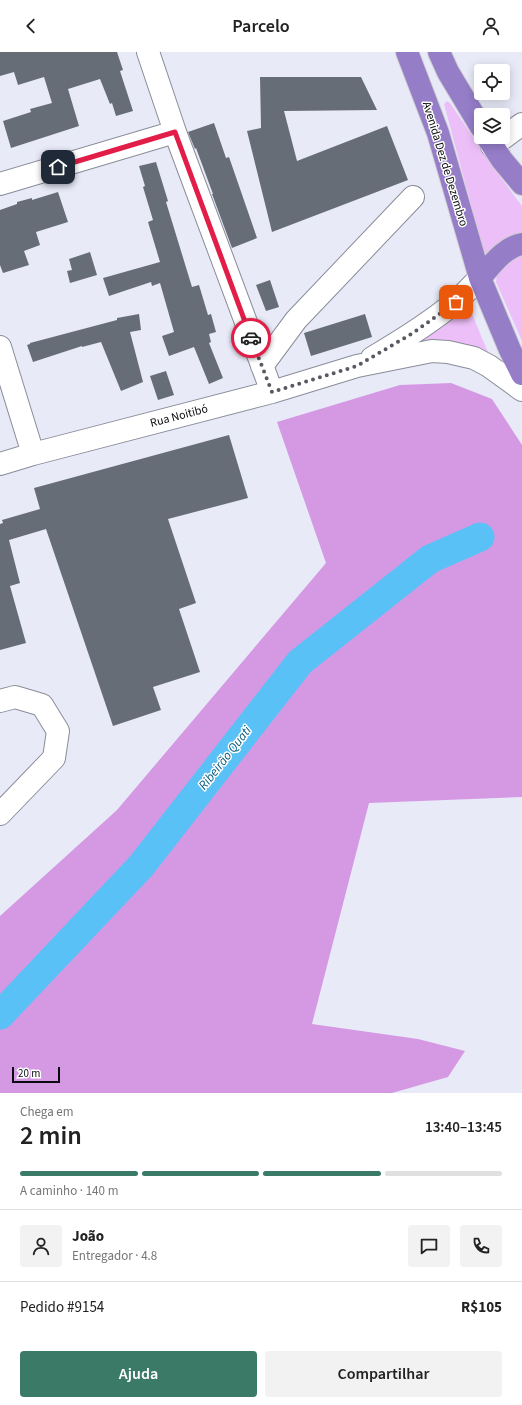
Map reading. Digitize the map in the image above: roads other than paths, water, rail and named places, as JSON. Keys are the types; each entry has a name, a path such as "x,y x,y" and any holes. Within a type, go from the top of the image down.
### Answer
{"highway":[{"name":"Avenida Dez de Dezembro","path":"407,52 438,133 480,278 510,350 522,374"},
{"path":"439,52 448,72 474,115"},
{"path":"491,144 522,184"},
{"path":"480,278 503,254 522,244"}],"street":[{"path":"148,52 175,132 272,392"},
{"path":"510,131 522,124"},
{"path":"0,184 175,132"},
{"path":"262,366 296,320 413,197"},
{"name":"Rua Noitibó","path":"357,366 428,323 456,302 480,278"},
{"path":"0,347 33,454"},
{"name":"Rua Noitibó","path":"0,464 33,454 272,392 357,366 432,351 448,352 474,358 489,366 522,390"},
{"path":"0,701 15,697 42,705 58,731 54,758 0,814"}],"waterway":[{"name":"Ribeirão Quati","path":"0,1015 141,866 300,662 430,559 480,537"}]}
